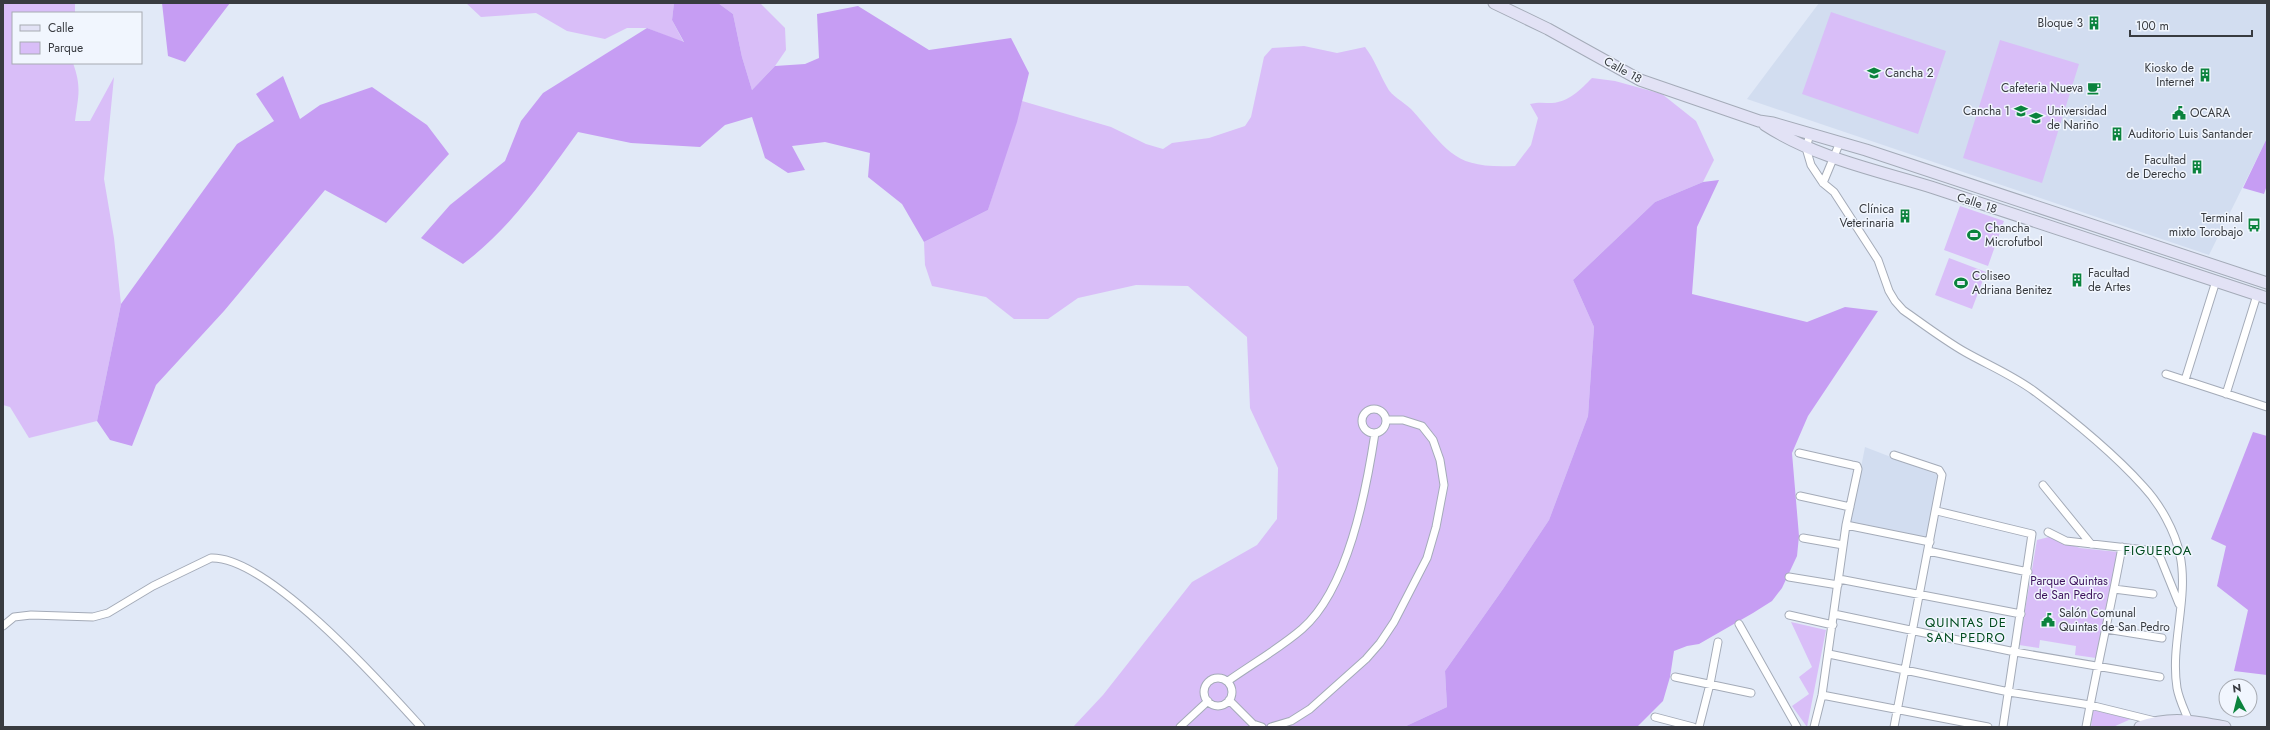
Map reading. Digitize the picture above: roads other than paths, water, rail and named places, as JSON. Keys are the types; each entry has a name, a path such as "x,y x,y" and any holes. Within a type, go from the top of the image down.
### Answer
{"main road":[{"name":"Calle 18","path":"1494,3 1548,28 1640,80 1759,122 1806,148 1832,158 1932,188 2262,296"},
{"name":"Calle 18","path":"1759,122 1773,123 1840,142 2267,283"},
{"path":"2140,727 2155,721 2188,719 2225,727"}],"street":[{"path":"1810,134 1806,148 1811,165 1823,183 1834,192 1874,254 1895,301 1903,310 1964,352 2009,374 2034,391 2086,433 2144,487 2165,519 2180,555 2182,576 2176,676 2177,689 2188,719"},
{"path":"1823,183 1832,158 1840,142"},
{"path":"2185,380 2216,281"},
{"path":"2226,394 2262,296"},
{"path":"2166,374 2267,407"},
{"path":"1372,409 1380,410 1386,420 1385,428 1375,433 1367,431 1363,425 1365,413 1372,409"},
{"path":"1272,727 1291,721 1310,709 1366,659 1380,643 1394,622 1427,558 1436,527 1444,485 1440,460 1433,440 1422,426 1403,420 1386,420"},
{"path":"1228,681 1302,628 1327,600 1342,568 1358,514 1371,460 1375,433"},
{"path":"1799,453 1857,466 1858,469 1846,525 1829,654 1822,695 1814,727"},
{"path":"1894,455 1942,472 1937,511 1919,593 1894,727"},
{"path":"2043,485 2091,544"},
{"path":"1800,496 1850,507"},
{"path":"1937,511 2030,532 2033,538 2003,727"},
{"path":"1846,525 1930,542"},
{"path":"2048,532 2066,541 2154,551 2157,553 2180,606"},
{"path":"1803,538 1844,545"},
{"path":"2086,727 2096,665 2106,629 2122,547"},
{"path":"1928,551 2028,572"},
{"path":"3,626 14,617 30,615 93,617 108,613 160,583 211,558 220,558 232,561 263,576 334,636 421,727"},
{"path":"1789,577 1919,593 2021,614"},
{"path":"2114,589 2153,594"},
{"path":"1834,614 1912,629 2015,652 2160,677"},
{"path":"1790,615 1832,625"},
{"path":"1739,624 1797,727"},
{"path":"2106,629 2162,638"},
{"path":"1699,727 1710,684 1718,642"},
{"path":"1829,654 2009,692 2090,706 2155,721"},
{"path":"1675,677 1752,693"},
{"path":"1220,678 1228,681 1232,691 1229,700 1221,705 1216,705 1208,701 1205,689 1208,682 1220,678"},
{"path":"1822,695 1988,727"},
{"path":"1229,700 1253,724 1262,727"},
{"path":"1180,727 1208,701"},
{"path":"1655,717 1692,727"}],"place":[{"name":"Bloque 3","path":"2094,23"},
{"name":"Cancha 2","path":"1874,73"},
{"name":"Kiosko de Internet","path":"2205,75"},
{"name":"Cafeteria Nueva","path":"2094,88"},
{"name":"Cancha 1","path":"2021,111"},
{"name":"OCARA","path":"2179,113"},
{"name":"Universidad de Nariño","path":"2036,118"},
{"name":"Auditorio Luis Santander","path":"2117,134"},
{"name":"Facultad de Derecho","path":"2197,167"},
{"name":"Clínica Veterinaria","path":"1905,216"},
{"name":"Terminal mixto Torobajo","path":"2254,225"},
{"name":"Chancha Microfutbol","path":"1974,235"},
{"name":"Facultad de Artes","path":"2077,280"},
{"name":"Coliseo Adriana Benitez","path":"1961,283"},
{"name":"Salón Comunal Quintas de San Pedro","path":"2048,620"}],"district":[{"name":"FIGUEROA","path":"2158,550"},
{"name":"QUINTAS DE SAN PEDRO","path":"1966,630"}],"park label":[{"name":"Parque Quintas de San Pedro","path":"2069,588"}]}
